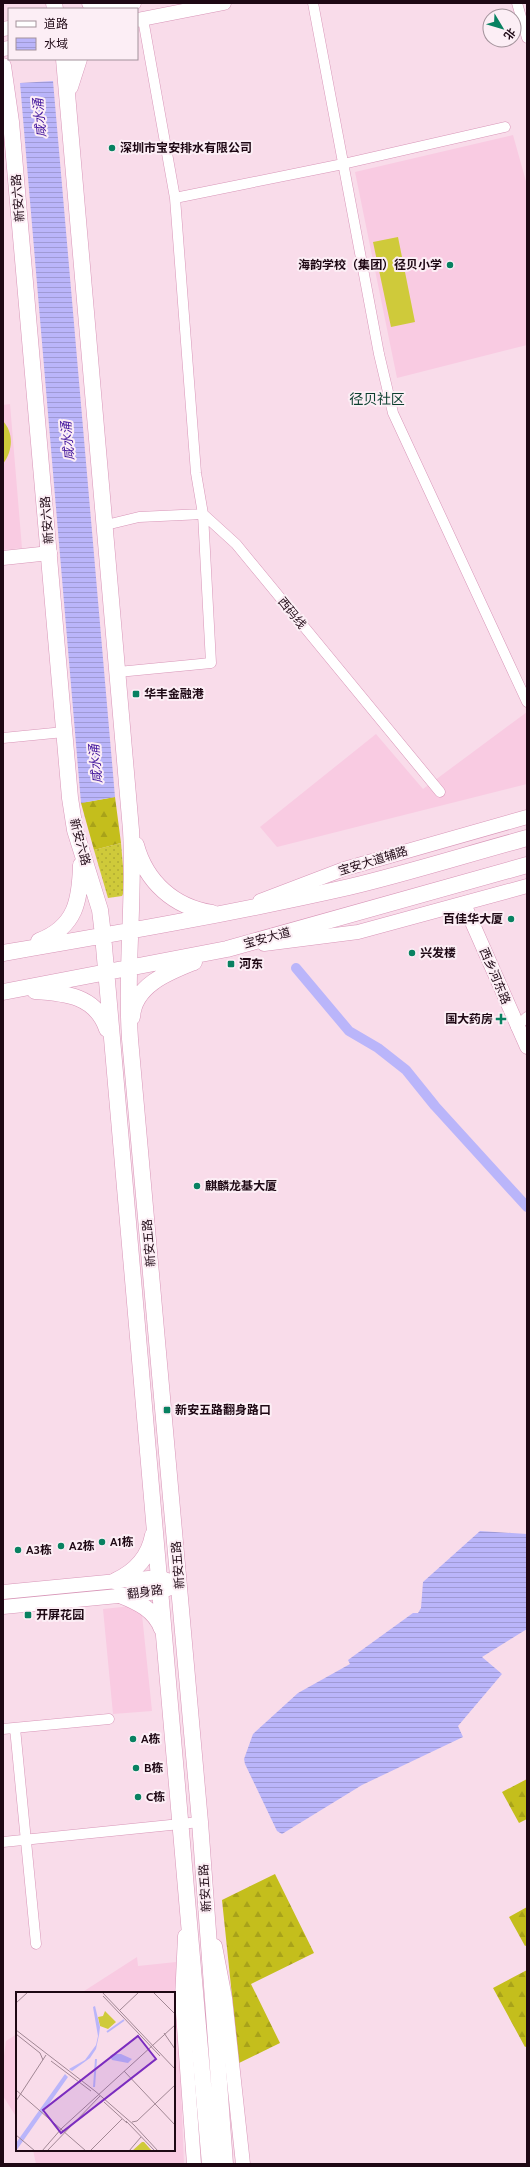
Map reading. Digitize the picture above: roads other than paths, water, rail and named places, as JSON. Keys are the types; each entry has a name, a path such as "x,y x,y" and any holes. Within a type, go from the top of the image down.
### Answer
{"main road":[{"path":"90,3 109,8 134,3"},
{"path":"140,20 224,3"},
{"path":"64,60 132,830 133,865 129,967"},
{"path":"68,99 78,60"},
{"name":"新安六路","path":"3,66 11,122 72,813 82,855 100,910 107,971"},
{"path":"3,102 11,122"},
{"path":"3,558 50,553"},
{"name":"宝安大道辅路","path":"222,914 344,869 527,817"},
{"path":"132,830 142,861 156,884 165,893 193,909 222,914"},
{"path":"3,953 222,914 351,886 527,838"},
{"path":"3,953 50,936 67,922 74,910 80,894 82,855"},
{"name":"宝安大道","path":"9,991 228,949 527,865"},
{"path":"130,1039 132,1011 138,998 146,989 170,972 228,949 339,935 464,904 527,886"},
{"name":"西乡河东路","path":"464,904 522,1022 527,1048"},
{"name":"新安五路","path":"129,967 127,998 130,1039 180,1584 226,2164"},
{"name":"新安五路","path":"107,971 112,1045 210,2164"},
{"path":"9,991 64,994 81,999 100,1012 112,1045"},
{"path":"155,1526 153,1537 146,1556 117,1588 149,1610 156,1618 164,1637"},
{"name":"翻身路","path":"3,1592 180,1584"},
{"name":"翻身路","path":"3,1607 117,1588"},
{"path":"186,1900 182,1999 194,2164"},
{"path":"206,1900 225,1998 243,2164"}],"street":[{"path":"313,3 382,367 393,413 527,702"},
{"path":"517,3 527,38"},
{"path":"118,672 210,662 203,514 196,473 174,198 140,20"},
{"path":"174,198 343,164 505,128"},
{"path":"106,525 139,517 203,514"},
{"name":"西码线","path":"203,514 236,544 440,792"},
{"path":"3,738 64,732"},
{"path":"3,1730 109,1719"},
{"path":"15,1728 36,1944"},
{"path":"3,1842 200,1822"}],"water":[{"name":"咸水涌","path":"53,81 115,797 81,803 20,83"},
{"path":"480,1531 527,1534 527,1629 482,1657 502,1674 458,1726 463,1737 362,1785 282,1834 277,1831 245,1764 244,1759 253,1734 298,1693 350,1664 348,1660 413,1613 418,1613 421,1608 423,1582"}],"waterway":[{"path":"296,968 349,1031 378,1048 406,1070 435,1106 527,1207"}],"place":[{"name":"深圳市宝安排水有限公司","path":"112,148"},
{"name":"海韵学校（集团）径贝小学","path":"450,265"},
{"name":"华丰金融港","path":"136,694"},
{"name":"百佳华大厦","path":"511,919"},
{"name":"兴发楼","path":"412,953"},
{"name":"河东","path":"231,964"},
{"name":"国大药房","path":"501,1019"},
{"name":"麒麟龙基大厦","path":"197,1186"},
{"name":"新安五路翻身路口","path":"167,1410"},
{"name":"A1栋","path":"102,1542"},
{"name":"A2栋","path":"61,1546"},
{"name":"A3栋","path":"18,1550"},
{"name":"开屏花园","path":"28,1615"},
{"name":"A栋","path":"133,1739"},
{"name":"B栋","path":"136,1768"},
{"name":"C栋","path":"138,1797"}],"district":[{"name":"径贝社区","path":"377,399"}]}
